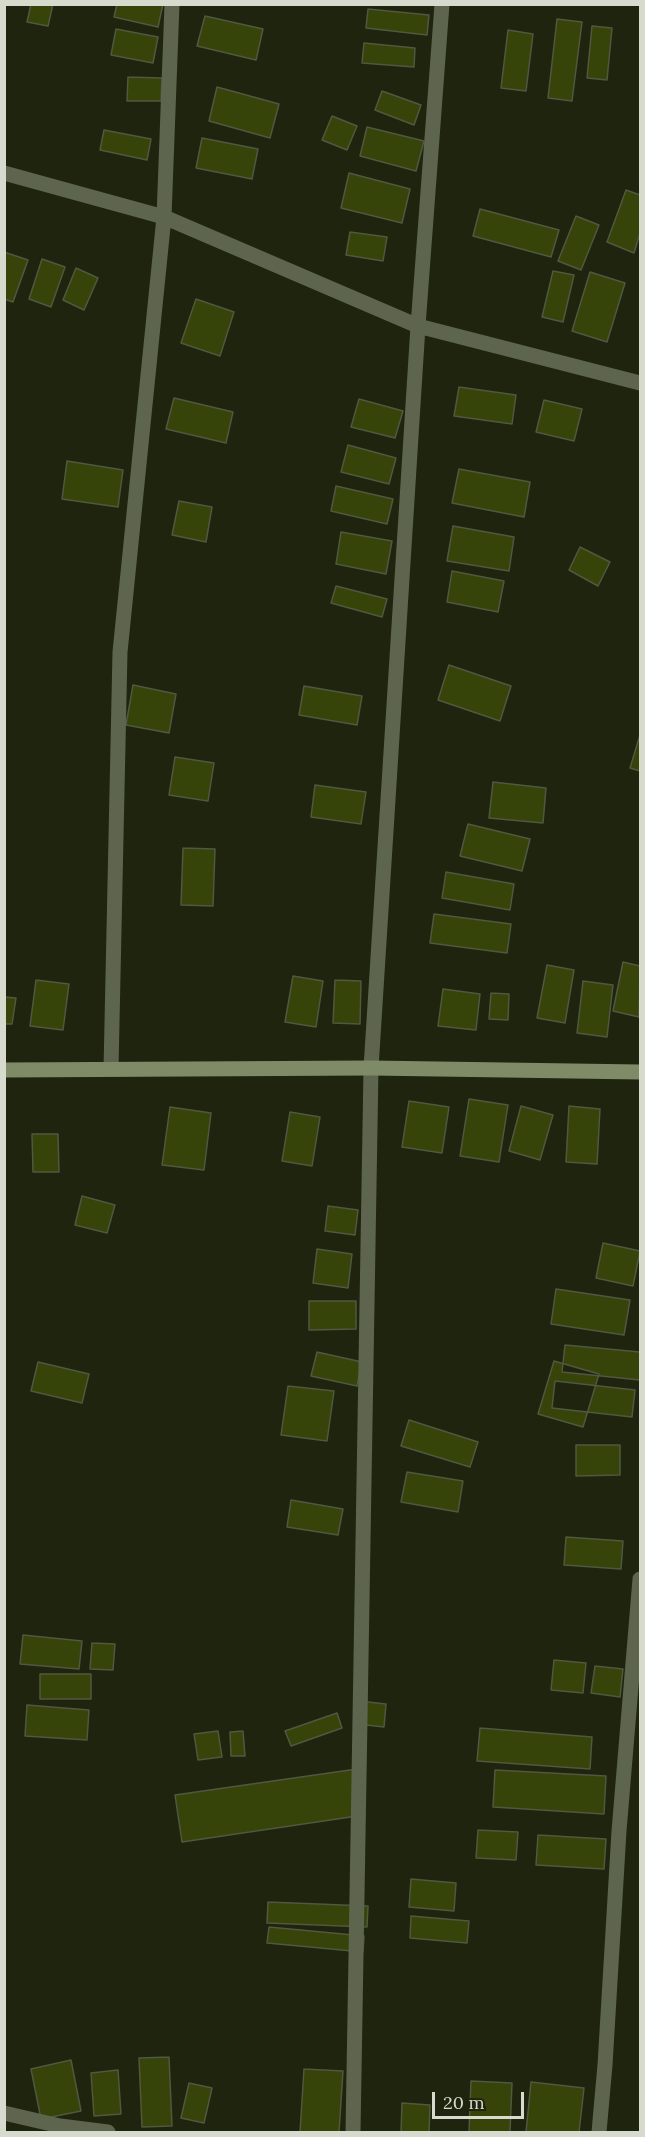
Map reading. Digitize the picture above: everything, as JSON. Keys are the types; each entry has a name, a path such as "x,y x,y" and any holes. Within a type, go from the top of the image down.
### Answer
{"street":[{"path":"111,1069 120,652 164,217 172,4"},
{"path":"353,2133 371,1068 418,326 442,4"},
{"path":"4,173 164,217 418,326 640,383"},
{"path":"4,1070 371,1068 640,1072"},
{"path":"599,2133 619,1831 640,1580"},
{"path":"4,2113 60,2126 108,2133"}],"building":[{"path":"31,4 53,4 48,26 27,22"},
{"path":"117,4 163,4 158,27 114,17"},
{"path":"368,9 429,15 427,35 366,28"},
{"path":"205,16 263,29 256,60 197,46"},
{"path":"557,19 582,22 572,101 548,98"},
{"path":"592,26 612,28 607,80 587,78"},
{"path":"116,29 158,37 153,63 111,55"},
{"path":"508,30 533,34 526,91 501,88"},
{"path":"364,43 415,48 414,67 362,63"},
{"path":"128,77 162,78 161,101 127,101"},
{"path":"217,87 279,104 270,138 209,121"},
{"path":"382,91 421,105 414,125 375,110"},
{"path":"332,116 357,126 347,150 322,140"},
{"path":"367,127 424,141 416,171 360,156"},
{"path":"104,130 151,139 147,160 100,150"},
{"path":"202,138 258,149 252,179 196,168"},
{"path":"349,173 410,189 402,223 341,208"},
{"path":"626,190 640,195 640,233 634,253 607,242"},
{"path":"480,209 559,230 551,257 473,236"},
{"path":"576,216 599,225 581,270 558,261"},
{"path":"350,232 387,237 383,261 346,255"},
{"path":"4,252 28,260 13,302 4,299"},
{"path":"42,259 65,267 51,307 29,299"},
{"path":"76,268 98,278 84,310 63,300"},
{"path":"553,271 574,275 563,322 542,317"},
{"path":"590,272 625,283 607,342 572,331"},
{"path":"196,299 234,312 220,356 181,343"},
{"path":"459,387 516,395 512,424 454,416"},
{"path":"174,398 233,412 226,443 166,429"},
{"path":"359,399 403,411 395,438 351,427"},
{"path":"544,400 582,409 574,441 536,432"},
{"path":"348,445 396,458 389,484 341,472"},
{"path":"67,461 123,470 118,507 62,499"},
{"path":"459,469 530,482 524,517 452,503"},
{"path":"336,486 393,499 387,524 331,511"},
{"path":"179,501 212,507 206,542 172,535"},
{"path":"453,526 514,537 509,571 447,561"},
{"path":"341,532 392,541 386,574 336,564"},
{"path":"580,547 610,562 598,586 569,570"},
{"path":"452,571 504,581 498,612 447,602"},
{"path":"336,586 387,599 382,617 331,603"},
{"path":"449,665 511,686 500,721 438,700"},
{"path":"133,685 176,694 169,733 126,725"},
{"path":"304,686 362,696 357,725 299,715"},
{"path":"640,735 640,771 630,768"},
{"path":"175,757 214,763 208,801 169,795"},
{"path":"493,782 546,788 543,823 489,818"},
{"path":"315,785 366,792 361,824 311,817"},
{"path":"468,824 530,839 522,871 460,856"},
{"path":"183,848 215,849 213,906 181,905"},
{"path":"446,872 514,884 510,910 442,898"},
{"path":"434,914 511,924 507,953 430,943"},
{"path":"623,962 640,966 639,1017 613,1011"},
{"path":"547,965 574,970 565,1023 537,1018"},
{"path":"293,976 323,981 316,1027 285,1022"},
{"path":"36,980 69,984 63,1030 30,1026"},
{"path":"335,980 361,981 360,1024 333,1023"},
{"path":"583,981 613,985 607,1037 577,1033"},
{"path":"443,989 480,994 476,1030 438,1026"},
{"path":"491,993 509,994 508,1020 489,1019"},
{"path":"4,997 16,998 12,1024 4,1024"},
{"path":"469,1099 508,1105 499,1162 460,1156"},
{"path":"409,1101 449,1107 442,1153 402,1147"},
{"path":"521,1106 553,1115 540,1160 509,1151"},
{"path":"569,1106 600,1109 597,1164 566,1162"},
{"path":"170,1107 211,1113 204,1170 162,1165"},
{"path":"290,1112 320,1117 312,1166 282,1161"},
{"path":"32,1134 58,1134 59,1172 33,1172"},
{"path":"82,1196 115,1205 107,1233 75,1225"},
{"path":"328,1206 358,1210 355,1235 325,1231"},
{"path":"603,1243 640,1251 633,1286 596,1278"},
{"path":"317,1249 352,1254 348,1288 313,1283"},
{"path":"556,1289 630,1300 624,1335 551,1324"},
{"path":"309,1301 356,1301 356,1329 309,1330"},
{"path":"565,1345 640,1352 640,1380 562,1372"},
{"path":"317,1352 362,1362 357,1386 311,1376"},
{"path":"554,1361 599,1374 583,1427 538,1414"},
{"path":"38,1362 89,1374 82,1403 31,1391"},
{"path":"555,1381 635,1390 632,1417 552,1408"},
{"path":"288,1386 334,1391 327,1441 281,1435"},
{"path":"409,1420 478,1442 470,1467 401,1446"},
{"path":"576,1445 620,1445 620,1475 576,1476"},
{"path":"407,1472 463,1481 458,1512 401,1502"},
{"path":"291,1500 343,1509 338,1535 287,1527"},
{"path":"566,1537 623,1541 621,1569 564,1565"},
{"path":"23,1635 82,1641 79,1669 20,1664"},
{"path":"92,1643 115,1644 113,1670 90,1669"},
{"path":"554,1660 586,1663 583,1693 551,1690"},
{"path":"595,1666 623,1669 620,1697 591,1693"},
{"path":"40,1674 91,1674 91,1699 40,1699"},
{"path":"359,1701 386,1704 384,1727 357,1724"},
{"path":"27,1705 89,1710 87,1740 25,1736"},
{"path":"337,1713 342,1728 291,1746 285,1731"},
{"path":"480,1728 592,1737 590,1769 477,1761"},
{"path":"218,1731 222,1757 198,1760 194,1734"},
{"path":"243,1731 245,1756 231,1756 230,1732"},
{"path":"357,1769 364,1815 182,1842 175,1795"},
{"path":"495,1770 606,1776 604,1814 493,1807"},
{"path":"478,1830 518,1832 516,1860 476,1858"},
{"path":"538,1835 606,1839 604,1869 536,1865"},
{"path":"411,1879 456,1883 454,1911 409,1907"},
{"path":"268,1902 368,1906 367,1927 267,1923"},
{"path":"411,1916 469,1921 467,1943 410,1938"},
{"path":"269,1927 364,1936 363,1952 267,1943"},
{"path":"169,2057 172,2126 142,2127 139,2058"},
{"path":"71,2060 81,2111 41,2119 31,2069"},
{"path":"304,2069 343,2071 339,2132 300,2132"},
{"path":"118,2070 121,2114 94,2116 91,2073"},
{"path":"471,2081 512,2083 510,2132 469,2132"},
{"path":"531,2082 584,2088 579,2132 526,2132"},
{"path":"189,2083 212,2088 204,2123 181,2118"},
{"path":"402,2103 430,2105 429,2132 401,2132"}]}
